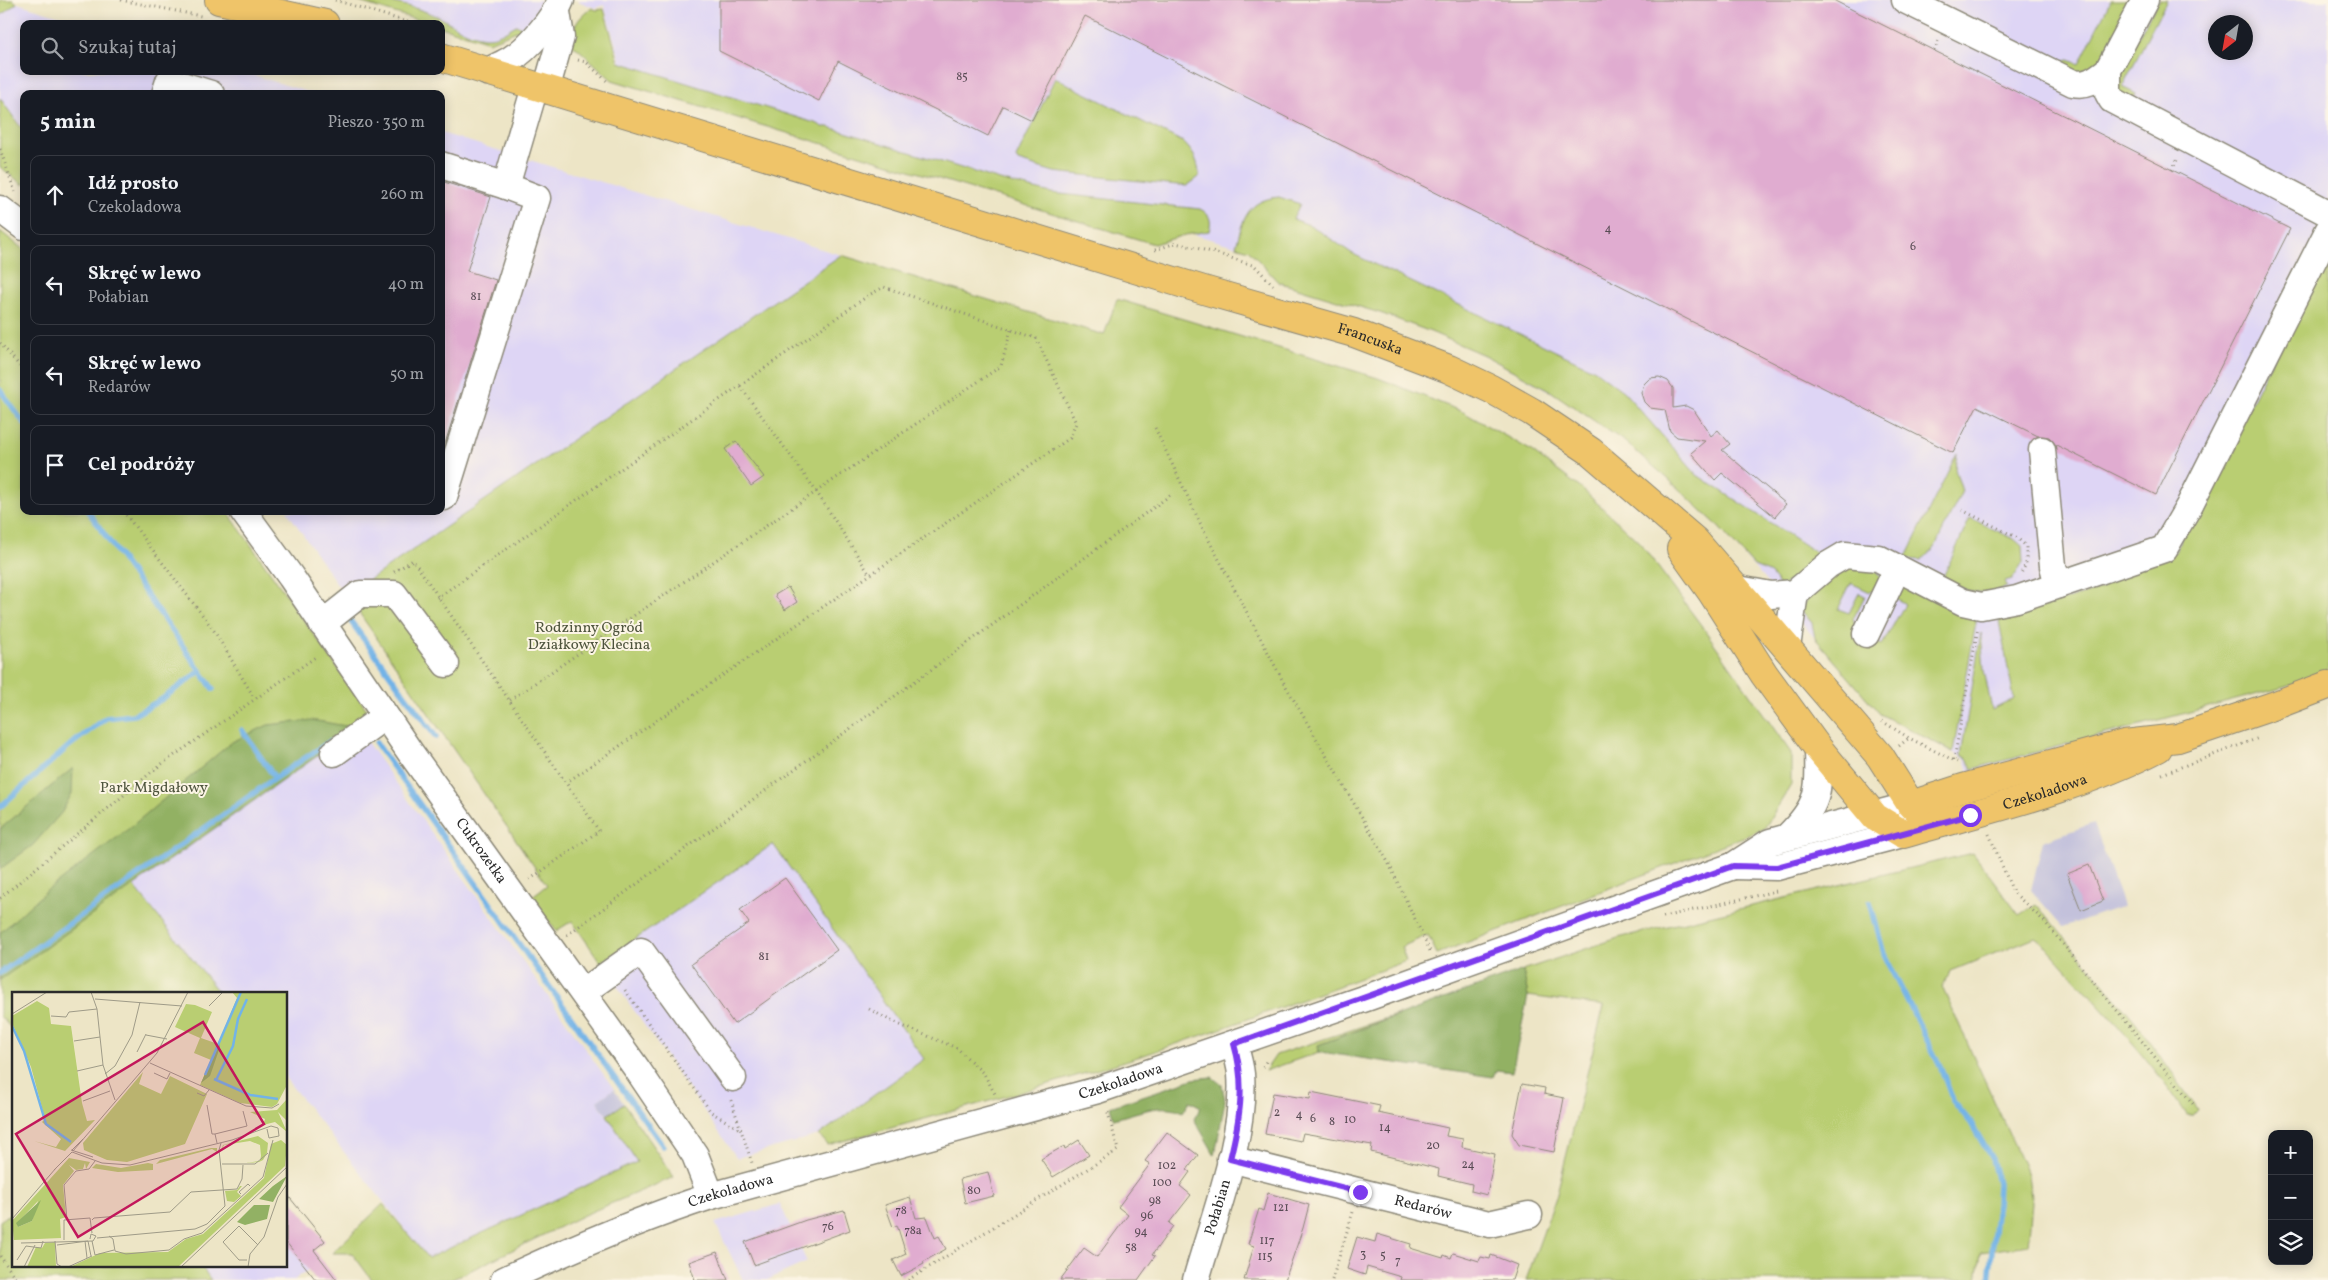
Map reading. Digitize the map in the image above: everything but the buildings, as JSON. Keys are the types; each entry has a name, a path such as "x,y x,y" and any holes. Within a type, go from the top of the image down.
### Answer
{"main road":[{"path":"214,9 295,20"},
{"name":"Francuska","path":"445,58 1354,334 1449,369 1491,389 1532,412 1590,451 1695,541 1880,756 1911,805"},
{"path":"1658,510 1679,547 1706,583 1764,674 1818,748 1875,816 1903,834"},
{"name":"Czekoladowa","path":"1903,834 2049,791 2132,761 2178,738 2328,685"},
{"name":"Czekoladowa","path":"1911,805 1963,788 2124,744 2178,738"}],"street":[{"path":"1905,0 2072,83 2082,85 2091,83 2108,70 2145,0"},
{"path":"486,72 513,58 528,44 559,6"},
{"path":"506,186 540,88 561,37 559,6"},
{"path":"2108,70 2108,93 2118,104 2328,213"},
{"path":"166,90 169,81 198,90"},
{"path":"445,167 506,186 537,198 445,494"},
{"path":"1738,589 1772,595 1795,593 1828,565 1845,555 1878,558 1962,602 1981,606 2017,599 2164,548 2189,506 2328,231"},
{"path":"2042,450 2053,566 2058,585"},
{"name":"Cukrozetka","path":"246,515 510,893 583,992 695,1155 711,1196"},
{"path":"1866,634 1897,569"},
{"path":"1787,647 1795,593"},
{"path":"329,634 360,594 394,594 446,664"},
{"path":"334,753 385,716"},
{"path":"1788,836 1806,817 1814,805 1819,782 1818,748"},
{"path":"1903,834 1911,805"},
{"name":"Czekoladowa","path":"504,1280 587,1241 711,1196 1098,1090 1234,1044 1733,866 1770,842 1875,816 1911,805"},
{"name":"Czekoladowa","path":"1733,866 1777,867 1903,834"},
{"path":"583,992 641,951 732,1078"},
{"name":"Połabian","path":"1196,1280 1230,1159 1241,1095 1240,1067 1234,1044"},
{"name":"Redarów","path":"1230,1159 1489,1224 1529,1215"}],"path":[{"path":"121,0 214,9"},
{"path":"335,0 401,20"},
{"path":"0,149 18,201 14,219"},
{"path":"1199,248 1236,259"},
{"path":"437,598 869,295 884,287 1036,338 1076,423 1070,438 567,782"},
{"path":"510,700 1001,366 1011,330"},
{"path":"0,343 20,366"},
{"path":"740,386 816,491 870,575"},
{"path":"1155,428 1203,529 1284,683 1388,862 1428,945 1438,972"},
{"path":"550,948 1172,494"},
{"path":"1962,510 2016,536 2026,546 2026,564 2016,582"},
{"path":"126,515 213,629 255,699"},
{"path":"390,574 413,560 437,598 510,700 599,831 510,893"},
{"path":"1878,718 1898,731 1955,761 1978,626"},
{"path":"0,898 159,766 255,699 329,634"},
{"path":"1989,832 2014,892 2044,921 2194,1105"},
{"path":"1656,919 1785,889"},
{"path":"612,971 711,1112 741,1130"},
{"path":"869,1009 893,1022 957,1048 984,1074 999,1102"},
{"path":"908,1280 1118,1150 1109,1116"},
{"path":"1332,1280 1355,1208"},
{"path":"0,1256 17,1280"}],"shaded area":[{"path":"354,0 541,0 529,32 519,30 489,41 445,25 445,20 426,20"},
{"path":"576,0 2328,0 2328,374 2146,724 1969,772 1965,759 1880,714 1715,522 1662,471 1625,442 1558,396 1487,357 1408,319 1279,283 1249,250 624,73 604,5 595,8"},
{"path":"17,3 73,20 20,20 20,75 254,75 301,90 20,90 20,126 0,98 0,16"},
{"path":"445,134 841,255 356,589 342,591 290,515 445,515"},
{"path":"357,728 614,1089 597,1101 638,1162 428,1258 288,1082 288,992 218,992 133,885"},
{"path":"2094,823 2123,906 2063,927 2031,890 2043,841"},
{"path":"773,843 924,1059 819,1135 737,1158 601,963"},
{"path":"614,1089 624,1104 607,1115 597,1101"},
{"path":"780,1204 807,1262 767,1280 743,1280 715,1223"},
{"path":"288,1245 308,1270 294,1280 211,1280 202,1268 288,1268"}],"green space":[{"path":"0,0 13,0 17,3 0,16"},
{"path":"353,0 384,2 412,7 444,20 417,20"},
{"path":"542,0 545,0 529,33 519,30 489,42 445,28 445,20 470,34 485,37 501,34 516,25 530,30"},
{"path":"2111,0 2134,0 2095,70 2088,76 2062,68 2065,61 2069,60 2079,64"},
{"path":"2159,0 2167,0 2122,87 2136,94 2131,103 2118,96 2116,75"},
{"path":"592,8 596,10 604,9 619,62 823,127 829,127 1003,181 1051,193 1200,209 1209,218 1209,231 1185,235 1154,244 612,80 577,48 570,45 576,24"},
{"path":"1055,78 1183,142 1195,158 1199,177 1187,186 1054,172 1018,161 1016,158"},
{"path":"0,98 20,126 20,182 0,167"},
{"path":"1279,197 1300,204 1293,219 1312,226 1353,254 1595,370 1624,392 1697,475 1820,555 1832,550 1781,587 1769,572 1754,566 1715,523 1625,442 1549,390 1484,355 1431,332 1383,314 1278,282 1249,250 1236,246 1241,227 1248,212 1260,202"},
{"name":"Park Migdałowy","path":"0,231 20,247 20,515 230,515 372,717 133,885 218,992 12,992 12,1029 0,1016"},
{"path":"2328,249 2328,673 2285,687 1972,769 1967,758 1961,755 1981,633 1984,670 1992,710 2014,699 1999,621 2103,588 2101,581 2175,552"},
{"name":"Rodzinny Ogród Działkowy Klecina","path":"841,255 1104,335 1117,299 1378,378 1463,412 1530,450 1582,489 1640,543 1704,629 1791,753 1791,785 1764,829 1437,954 1428,935 1401,947 1406,961 1212,1032 1068,1078 828,1145 819,1135 924,1059 773,844 601,963 572,921 556,931 531,897 547,885 358,611 356,589"},
{"path":"1957,453 1955,469 1962,491 1934,549 1921,560 1905,559"},
{"path":"1970,518 2014,539 2022,546 2023,563 2012,580 2005,582 2007,587 1980,593 1968,591 1943,577"},
{"path":"1848,566 1875,570 1880,577 1879,589 1870,592 1851,583 1838,609 1849,613 1859,593 1865,596 1853,619 1857,632 1882,645 1905,604 1892,596 1901,588 1907,587 1977,617 1953,752 1880,714 1815,638 1812,623 1800,609 1808,598"},
{"path":"312,720 357,728 0,980 0,933 45,892 127,830 232,742 268,725"},
{"path":"73,768 72,793 62,812 33,845 0,869 0,829"},
{"path":"1973,853 2019,915 2036,904 2135,1021 2198,1110 2193,1115 2187,1115 2172,1092 2137,1048 2041,941 2035,937 1951,971 1942,987 2028,1175 2032,1203 2028,1245 1981,1252 1977,1280 1526,1280 1556,1197 1604,1006 1528,996 1523,970 1618,938"},
{"path":"1523,970 1528,996 1512,1072 1496,1070 1493,1077 1319,1052 1318,1045"},
{"path":"1399,1014 1318,1045 1319,1052 1265,1071 1276,1055"},
{"path":"1212,1077 1222,1085 1225,1100 1215,1155 1194,1119 1201,1107 1190,1101 1183,1112 1175,1109 1158,1108 1114,1119 1110,1107 1193,1079"},
{"path":"624,1104 674,1177 584,1215 451,1280 372,1280 352,1253 332,1253 383,1204 428,1258 637,1162 607,1115"},
{"path":"12,1212 12,1268 202,1268 211,1280 0,1280 0,1221"}],"waterway":[{"path":"0,390 20,418"},
{"path":"91,515 213,689"},
{"path":"346,615 436,737"},
{"path":"0,807 69,746 106,718 134,715 162,699 199,672"},
{"path":"242,730 275,778 329,742"},
{"path":"376,743 663,1146"},
{"path":"0,973 275,778"},
{"path":"1870,902 1884,954 1941,1068 1953,1101 1971,1123 1992,1159 1998,1183 1989,1280"}],"route":[{"path":"1360,1192 1230,1159 1235,1139 1241,1095 1240,1067 1234,1044 1733,866 1777,867 1970,815"}]}
